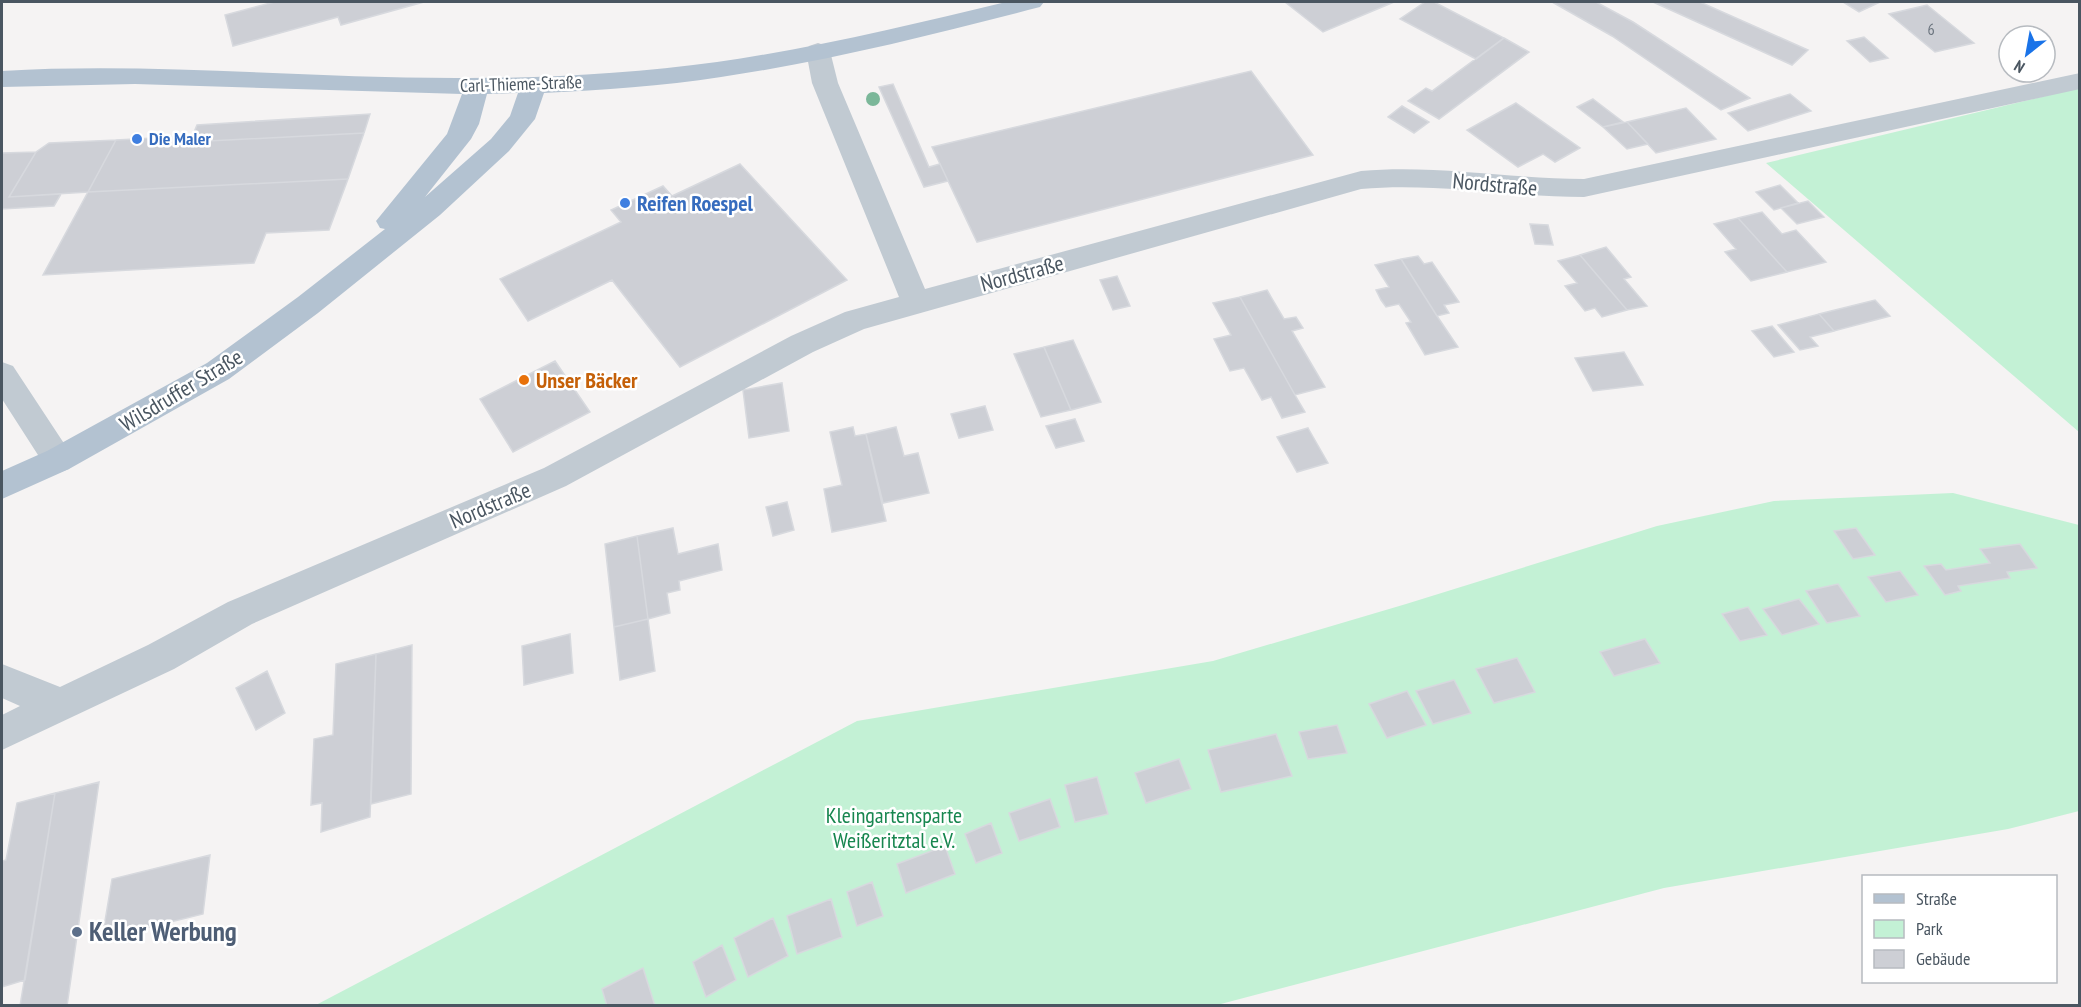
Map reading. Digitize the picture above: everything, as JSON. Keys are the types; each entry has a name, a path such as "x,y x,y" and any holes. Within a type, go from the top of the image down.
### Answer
{"main road":[{"name":"Carl-Thieme-Straße","path":"2,79 61,75 165,76 477,86 647,78 746,65 818,51 922,30 1032,2"},
{"name":"Wilsdruffer Straße","path":"2,486 58,460 219,371 308,305 430,208 500,145 522,119 534,85"},
{"name":"Wilsdruffer Straße","path":"347,272 451,147 466,124 477,86"}],"street":[{"path":"818,51 825,83 916,302"},
{"name":"Nordstraße","path":"2,733 161,657 240,613 555,477 827,331 855,320 1360,180 1400,177 1539,188 1584,188 2079,81"},
{"path":"2,374 58,460"},
{"path":"2,681 61,705"}],"green space":[{"path":"2079,88 2079,432 1766,163"},
{"name":"Kleingartensparte Weißeritztal e.V.","path":"1953,493 2079,525 2079,811 2008,829 1664,888 1217,1005 314,1006 857,721 1213,661 1657,526 1774,501"}],"building":[{"path":"274,2 424,2 341,25 338,17 233,46 225,15"},
{"path":"1285,2 1394,2 1323,32"},
{"path":"1425,2 1434,2 1504,38 1476,59 1400,19"},
{"path":"1552,2 1596,2 1633,22 1750,98 1721,110 1612,36"},
{"path":"1653,2 1700,2 1808,50 1792,65"},
{"path":"1843,2 1880,2 1859,12"},
{"path":"1927,5 1974,43 1935,52 1889,14"},
{"path":"1864,37 1888,58 1870,62 1847,41"},
{"path":"1504,38 1529,52 1439,119 1408,101 1426,88 1432,91"},
{"path":"1251,71 1313,155 977,242 932,147"},
{"path":"893,84 929,167 940,164 948,181 924,187 879,87"},
{"path":"1790,94 1811,111 1748,131 1728,113"},
{"path":"1593,99 1623,122 1603,127 1577,107"},
{"path":"1516,103 1580,148 1555,162 1543,154 1518,167 1467,130"},
{"path":"1402,106 1429,122 1414,133 1388,117"},
{"path":"1686,108 1716,139 1656,153 1627,122"},
{"path":"370,114 364,133 190,142 197,125"},
{"path":"1627,122 1648,144 1627,149 1603,127"},
{"path":"364,133 348,179 88,192 116,140 192,136 190,142"},
{"path":"116,140 88,192 9,197 36,152 49,143"},
{"path":"36,152 9,197 61,194 54,206 2,209 2,153"},
{"path":"740,164 847,280 680,367 612,280 528,321 500,279 621,222 611,210 663,186 672,196"},
{"path":"348,179 329,230 266,233 254,263 43,275 88,192"},
{"path":"1780,185 1798,203 1774,210 1756,192"},
{"path":"1808,201 1824,217 1797,224 1781,208"},
{"path":"1762,212 1782,234 1796,230 1826,262 1787,272 1738,218"},
{"path":"1738,218 1787,272 1751,281 1725,252 1736,249 1714,224"},
{"path":"1530,224 1548,225 1553,245 1535,244"},
{"path":"1606,247 1631,277 1624,279 1647,306 1627,310 1580,255"},
{"path":"1580,255 1627,310 1602,317 1595,308 1585,311 1565,286 1577,283 1558,261"},
{"path":"1418,256 1424,264 1432,262 1459,302 1444,305 1449,313 1437,316 1401,259"},
{"path":"1401,259 1458,347 1425,355 1406,323 1411,322 1399,304 1386,307 1381,300 1376,290 1389,287 1375,265"},
{"path":"1117,276 1130,306 1113,310 1100,280"},
{"path":"1267,290 1284,319 1296,317 1303,328 1292,331 1325,387 1295,395 1240,297"},
{"path":"1240,297 1305,412 1282,418 1271,397 1262,400 1244,368 1230,371 1214,339 1231,335 1213,303"},
{"path":"1875,300 1890,316 1834,331 1819,314"},
{"path":"1819,314 1834,331 1810,337 1818,346 1800,350 1778,325"},
{"path":"1772,326 1794,352 1774,357 1752,331"},
{"path":"1073,340 1101,402 1071,410 1044,347"},
{"path":"1044,347 1071,410 1041,417 1014,354"},
{"path":"1624,352 1643,385 1593,391 1575,358"},
{"path":"555,361 590,412 513,452 480,399"},
{"path":"782,383 789,431 749,438 743,390"},
{"path":"985,406 993,430 959,438 951,414"},
{"path":"1075,419 1084,441 1056,448 1046,426"},
{"path":"853,427 855,436 866,434 886,521 832,532 824,489 842,485 830,432"},
{"path":"896,427 904,456 918,453 929,493 883,503 866,434"},
{"path":"1308,428 1328,463 1297,472 1277,437"},
{"path":"787,502 794,530 773,536 766,507"},
{"path":"673,528 678,554 718,544 722,570 679,581 680,590 667,593 670,613 648,619 637,536"},
{"path":"1856,528 1875,555 1853,559 1834,531"},
{"path":"637,536 648,619 614,627 605,544"},
{"path":"2020,544 2037,568 2007,572 2010,578 1958,586 1961,591 1945,595 1924,566 1941,564 1946,570 1990,563 1980,549"},
{"path":"1900,571 1918,595 1886,602 1868,577"},
{"path":"1838,584 1860,616 1827,623 1806,591"},
{"path":"1799,599 1819,624 1782,635 1763,609"},
{"path":"1748,607 1767,635 1740,641 1722,614"},
{"path":"648,619 655,671 620,680 614,627"},
{"path":"570,634 573,673 524,685 522,646"},
{"path":"1645,639 1660,663 1614,676 1600,652"},
{"path":"412,645 411,794 371,804 376,654"},
{"path":"376,654 370,817 321,832 322,803 311,805 314,739 333,735 336,664"},
{"path":"1517,658 1535,692 1494,703 1476,669"},
{"path":"267,671 285,713 256,730 236,688"},
{"path":"1454,680 1471,713 1433,724 1416,691"},
{"path":"1407,691 1426,725 1387,738 1369,704"},
{"path":"1337,725 1347,753 1308,759 1299,732"},
{"path":"1276,734 1292,776 1221,792 1208,750"},
{"path":"1179,759 1191,789 1146,803 1135,773"},
{"path":"1097,777 1108,814 1075,822 1065,785"},
{"path":"99,782 67,1006 20,1006 55,793"},
{"path":"55,793 25,980 2,987 2,861 6,860 17,803"},
{"path":"1050,799 1060,827 1019,841 1009,813"},
{"path":"991,823 1002,853 976,863 965,834"},
{"path":"945,846 955,874 906,893 897,864"},
{"path":"210,855 203,914 102,939 112,879"},
{"path":"872,882 883,916 857,926 847,892"},
{"path":"831,899 842,937 797,954 787,916"},
{"path":"773,918 788,956 748,977 734,938"},
{"path":"722,945 736,980 706,997 693,962"},
{"path":"643,968 655,1006 607,1006 602,989"}],"place":[{"name":"Die Maler","path":"137,139"},
{"name":"Reifen Roespel","path":"625,203"},
{"name":"Unser Bäcker","path":"524,380"},
{"name":"Keller Werbung","path":"77,932"}]}
